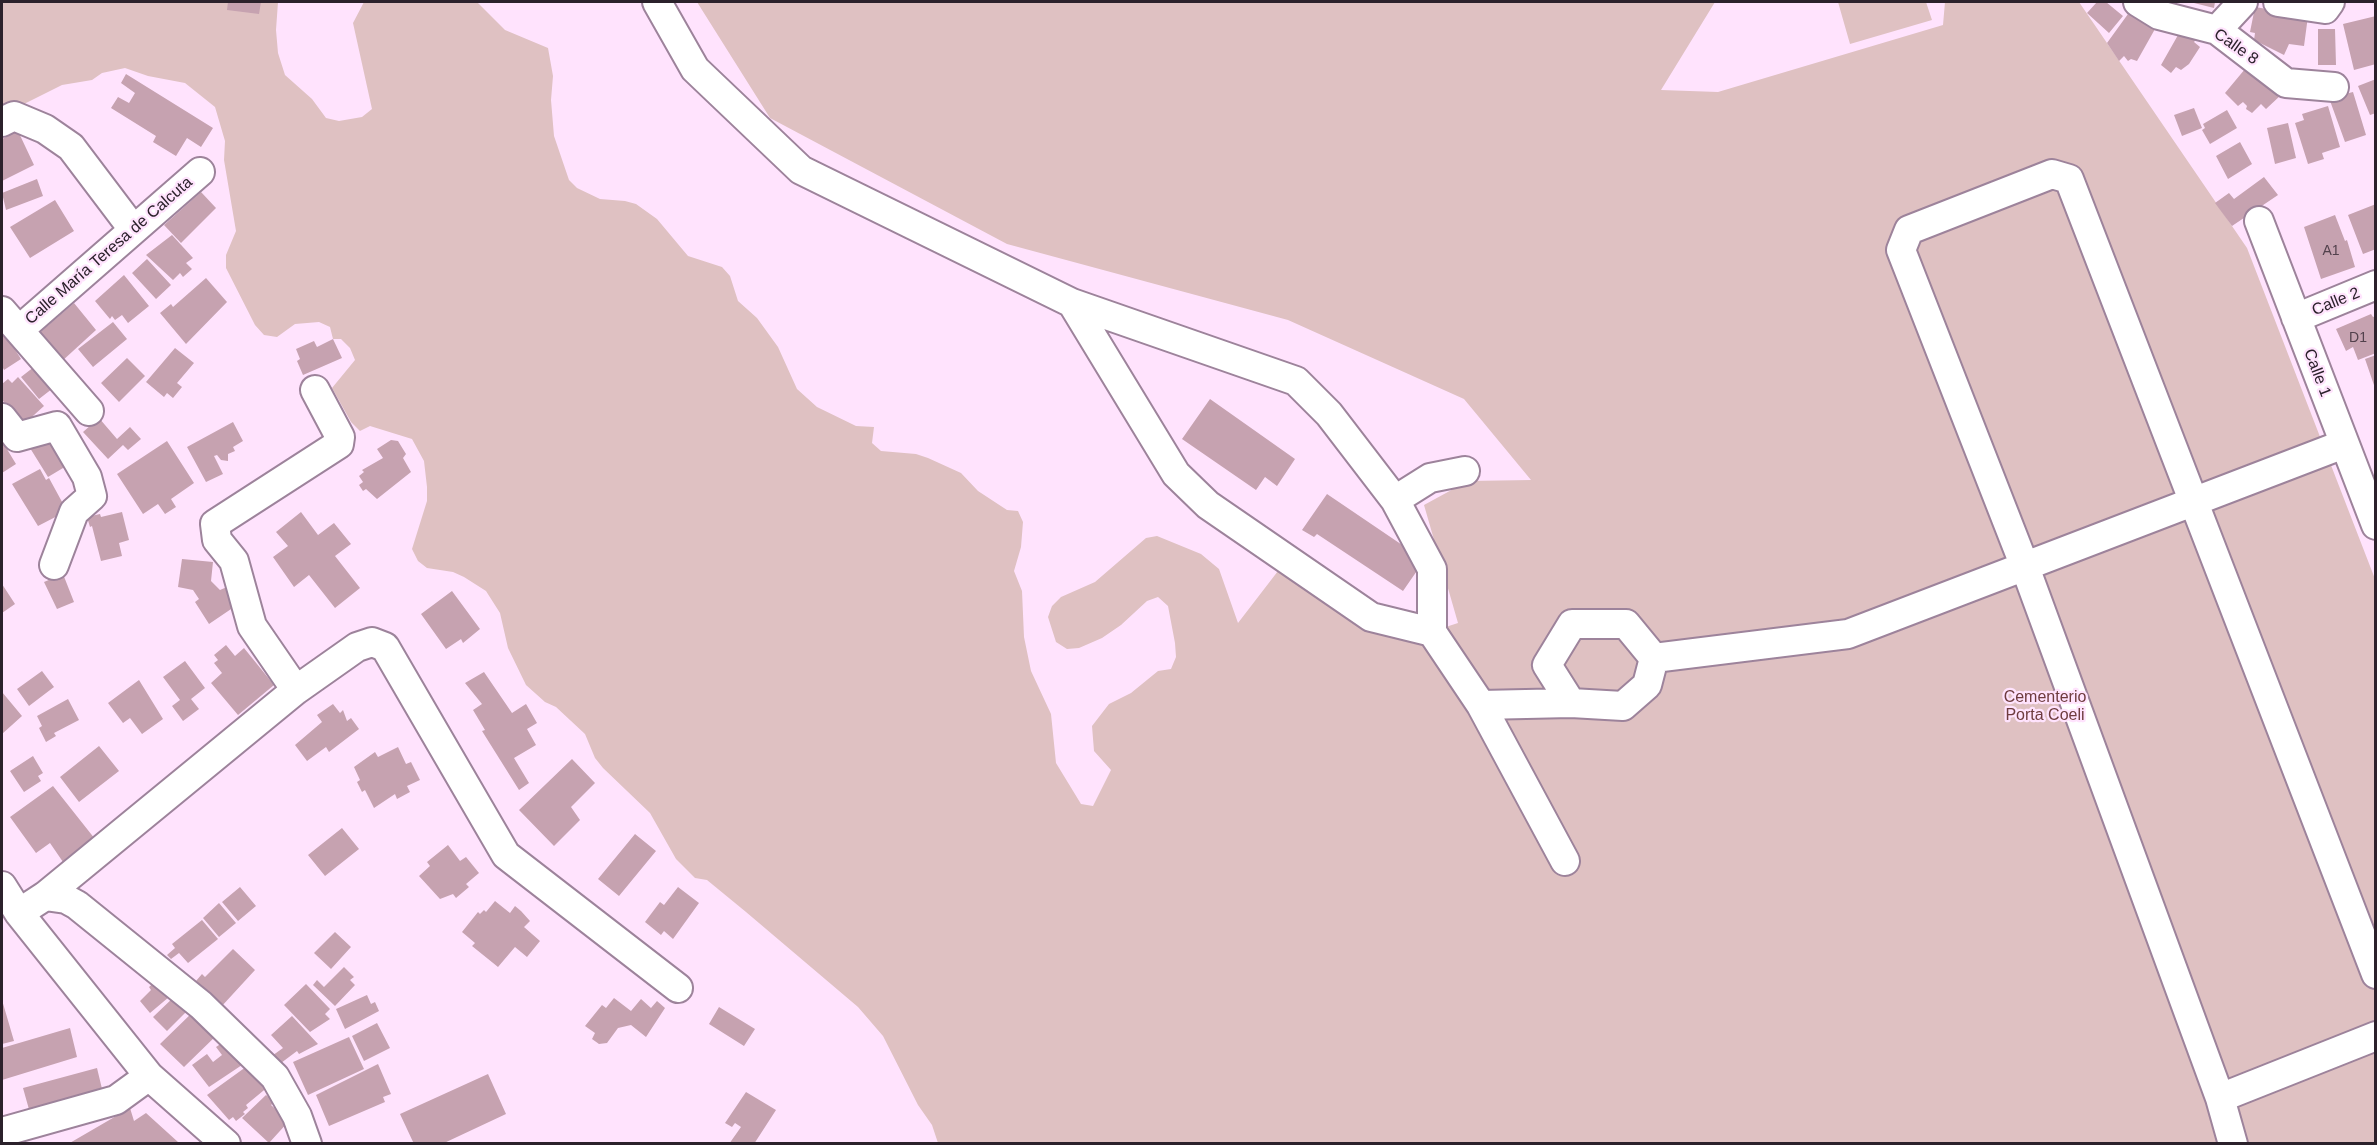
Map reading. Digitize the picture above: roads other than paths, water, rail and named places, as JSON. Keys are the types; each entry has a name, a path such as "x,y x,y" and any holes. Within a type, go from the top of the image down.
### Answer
{"street":[{"path":"657,2 695,69 801,170 1072,303 1296,381 1329,414 1395,500 1432,569 1432,632 1481,705 1565,861"},
{"name":"Calle 8","path":"2138,2 2159,15 2217,30 2286,83 2334,87"},
{"path":"2217,30 2243,2"},
{"path":"2278,2 2325,9 2330,2"},
{"path":"2,122 14,116 45,129 71,147 133,229"},
{"name":"Calle María Teresa de Calcuta","path":"10,320 133,229 200,171"},
{"path":"2232,1143 2220,1098 2025,567 1901,250 1909,230 2052,174 2069,179 2376,974"},
{"name":"Calle 1","path":"2259,221 2376,525"},
{"name":"Calle 2","path":"2296,318 2376,285"},
{"path":"1072,303 1176,474 1208,505 1371,617 1432,632"},
{"path":"10,320 88,411"},
{"path":"296,690 252,626 234,561 217,540 215,525 339,444 340,437 315,390"},
{"path":"2,418 17,437 57,426 87,477 92,496 74,512 54,566"},
{"path":"1654,658 1848,634 2344,444"},
{"path":"1395,500 1430,478 1465,471"},
{"path":"1570,703 1547,665 1572,624 1626,624 1654,658"},
{"path":"19,913 45,896 296,690 357,647 372,642 385,647 506,855 678,988"},
{"path":"1481,705 1570,703 1623,706 1647,685 1654,658"},
{"path":"2,886 19,913 149,1076 226,1143"},
{"path":"45,896 66,898 77,905 201,1005 275,1077 297,1116 307,1143"},
{"path":"2220,1098 2376,1036"},
{"path":"2,1132 116,1100 149,1076"}],"park label":[{"name":"Cementerio Porta Coeli","path":"2045,707"}]}
